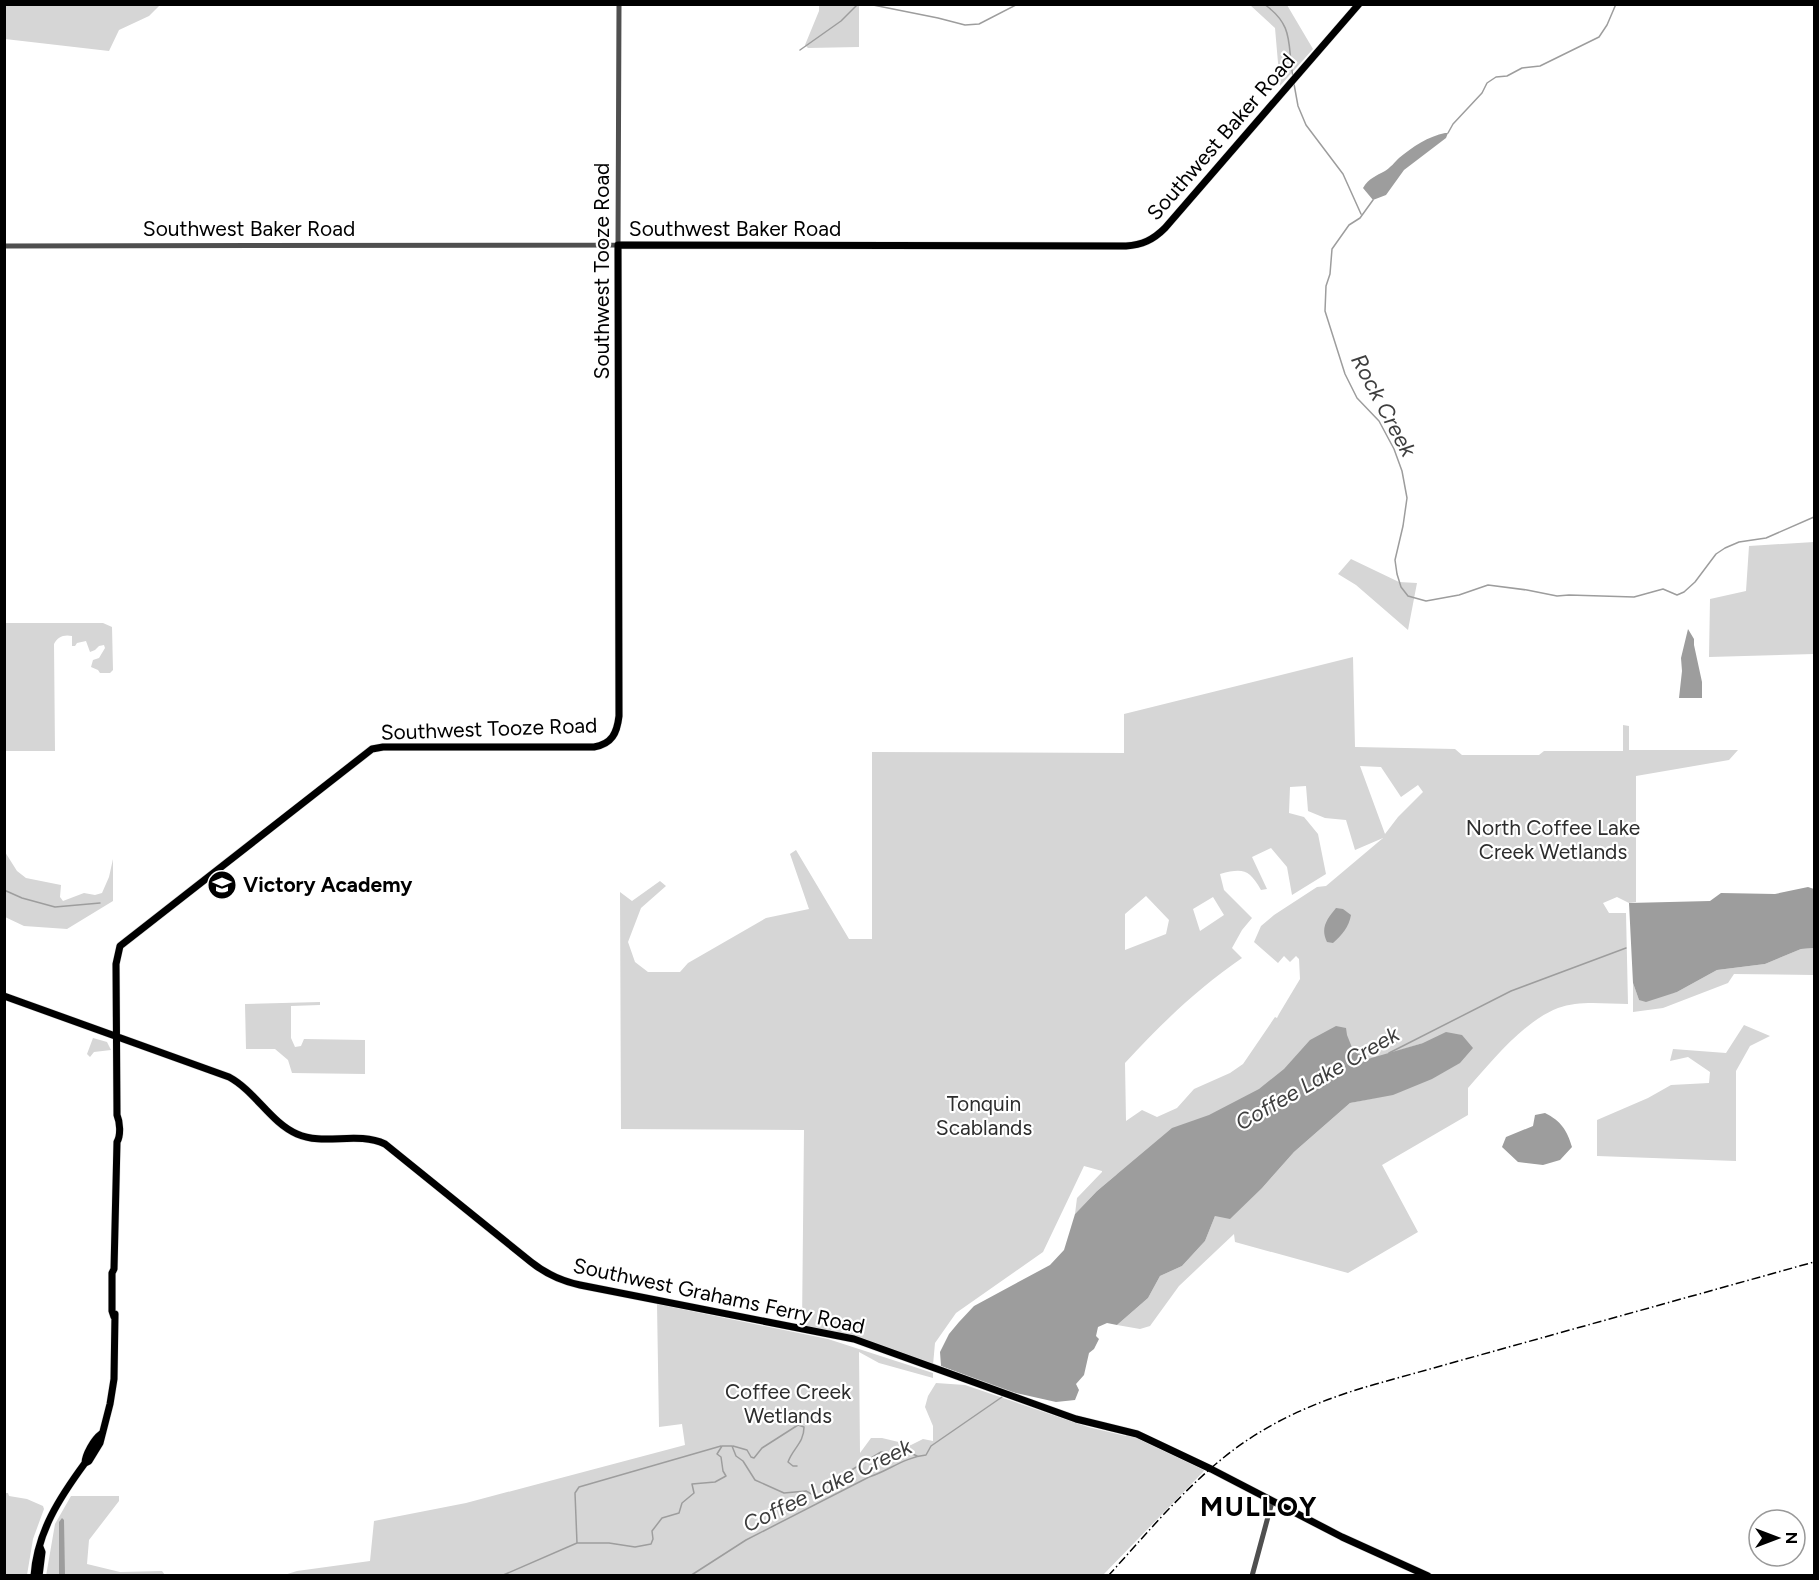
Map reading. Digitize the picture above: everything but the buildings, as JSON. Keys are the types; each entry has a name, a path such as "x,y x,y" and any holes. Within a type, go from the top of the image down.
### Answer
{"main road":[{"name":"Southwest Baker Road","path":"618,245 1126,246 1142,243 1155,237 1164,228 1359,4"},
{"name":"Southwest Tooze Road","path":"40,1547 56,1505 85,1463 94,1454 101,1439 114,1385 116,1273 114,1269 117,1142 119,1139 116,957 120,946 366,751 383,747 594,747 605,744 617,729 619,716 618,245"},
{"name":"Southwest Grahams Ferry Road","path":"4,996 232,1078 296,1134 313,1138 369,1139 387,1145 531,1262 560,1280 580,1286 818,1331 864,1342 1076,1419 1137,1434 1194,1460 1342,1537 1428,1575"},
{"path":"34,1575 37,1551 40,1547"},
{"path":"39,1575 42,1552 40,1547"}],"street":[{"name":"Southwest Tooze Road","path":"618,245 619,4"},
{"name":"Southwest Baker Road","path":"4,246 618,245"},
{"path":"1252,1575 1272,1502"}],"green space":[{"path":"5,4 160,5 149,16 119,30 109,51 5,39"},
{"path":"819,5 859,5 859,47 808,48 805,45 819,11"},
{"path":"1250,5 1287,5 1313,49 1280,86 1275,28"},
{"path":"1814,542 1814,654 1709,657 1710,599 1746,591 1749,546"},
{"path":"1351,559 1399,582 1417,583 1408,630 1356,585 1338,574"},
{"path":"5,623 103,623 112,627 113,670 110,673 100,673 91,667 93,660 99,658 105,648 104,645 90,652 86,641 72,646 72,636 66,635 54,644 55,751 5,751"},
{"path":"1353,657 1355,747 1455,749 1462,755 1539,755 1544,751 1623,751 1623,725 1629,726 1629,750 1738,750 1729,760 1636,776 1636,902 1629,903 1617,897 1603,903 1609,913 1626,913 1628,1004 1575,1004 1545,1014 1509,1043 1468,1088 1468,1115 1382,1165 1418,1232 1348,1273 1235,1242 1234,1234 1179,1286 1150,1326 1140,1329 1117,1325 1148,1298 1160,1276 1182,1266 1205,1241 1215,1216 1263,1187 1294,1152 1350,1103 1393,1094 1423,1043 1391,1053 1116,1175 1075,1214 1077,1198 1102,1172 1084,1166 1043,1252 956,1313 935,1343 933,1365 802,1326 804,1130 621,1129 620,892 632,901 660,881 666,886 641,908 628,942 635,962 648,972 680,972 688,963 766,918 809,909 790,854 796,850 849,939 872,939 872,752 1124,753 1124,714","holes":["1360,766 1381,767 1401,797 1418,785 1423,792 1385,834","1306,786 1308,811 1325,818 1346,820 1355,850 1383,838 1326,886 1317,887 1261,926 1254,942 1278,963 1284,956 1290,962 1296,956 1299,959 1300,979 1277,1018 1275,1017 1243,1064 1230,1073 1194,1089 1177,1108 1157,1117 1142,1110 1126,1121 1125,1063 1180,1007 1242,958 1232,948 1252,918 1224,890 1220,874 1234,871 1245,872 1253,878 1261,890 1267,889 1252,857 1271,848 1287,867 1292,895 1326,874 1318,834 1304,817 1289,813 1290,787","1146,896 1169,920 1166,934 1125,950 1125,914","1213,897 1224,915 1200,931 1193,909"]},
{"path":"5,852 17,871 26,878 61,885 60,897 63,901 84,893 95,895 102,893 113,859 113,901 67,929 24,926 5,917"},
{"path":"1814,948 1814,975 1734,974 1728,983 1663,1008 1633,1012 1633,983 1639,1000 1677,992 1717,970 1765,964 1801,949"},
{"path":"320,1002 320,1005 291,1006 291,1038 295,1047 301,1046 304,1039 365,1040 365,1074 292,1073 288,1060 275,1049 246,1049 245,1004"},
{"path":"1744,1025 1770,1036 1750,1046 1736,1071 1736,1161 1597,1156 1597,1120 1648,1098 1671,1085 1709,1083 1710,1072 1688,1057 1670,1061 1673,1049 1726,1053"},
{"path":"93,1038 107,1042 111,1050 94,1052 90,1057 87,1054"},
{"name":"Coffee Creek Wetlands","path":"657,1304 828,1339 933,1373 933,1378 879,1363 859,1352 860,1453 871,1438 882,1438 911,1445 923,1439 933,1441 933,1426 925,1407 928,1396 936,1383 965,1385 1088,1427 1126,1436 1126,1433 1204,1470 1103,1575 281,1576 297,1571 370,1561 374,1521 466,1503 685,1445 682,1424 659,1427"},
{"path":"5,1493 9,1496 27,1499 43,1506 44,1509 33,1539 27,1575 5,1575"},
{"path":"71,1496 119,1496 119,1501 89,1540 87,1564 120,1572 162,1571 165,1575 46,1576 55,1524"}],"water":[{"path":"1448,133 1446,138 1404,170 1386,195 1373,200 1363,188 1370,180 1387,170 1415,146"},
{"path":"1688,629 1694,639 1702,682 1702,698 1679,698 1681,658"},
{"path":"1808,887 1814,889 1814,948 1801,949 1765,964 1717,970 1677,992 1646,1002 1639,1000 1633,983 1629,903 1710,901 1721,893 1775,894"},
{"path":"1336,908 1343,909 1351,915 1349,923 1333,943 1327,942 1324,928"},
{"path":"1336,1026 1346,1028 1353,1050 1368,1059 1423,1043 1446,1032 1462,1035 1473,1048 1460,1063 1432,1079 1393,1095 1350,1103 1294,1152 1230,1219 1215,1216 1205,1241 1182,1266 1160,1276 1148,1298 1117,1325 1107,1323 1098,1327 1096,1336 1099,1339 1089,1353 1084,1375 1076,1384 1079,1390 1075,1400 1056,1402 1007,1391 941,1366 940,1352 949,1334 959,1322 974,1306 1050,1265 1064,1250 1075,1214 1097,1191 1172,1128 1209,1115 1259,1089 1284,1069 1310,1040"},
{"path":"1545,1113 1563,1127 1572,1147 1560,1160 1543,1165 1518,1162 1502,1147 1506,1137 1533,1126 1535,1115"},
{"path":"62,1518 64,1520 65,1575 59,1575 59,1522"}],"waterway":[{"path":"800,50 841,21 858,4"},
{"path":"868,4 965,25 979,24 1018,4"},
{"path":"1130,4 1191,4"},
{"path":"1264,4 1274,12 1285,28 1293,77"},
{"name":"Rock Creek","path":"1448,133 1453,124 1482,93 1487,83 1496,77 1507,76 1522,68 1540,66 1599,37 1616,4"},
{"path":"1294,84 1298,106 1306,125 1343,174 1361,214"},
{"name":"Rock Creek","path":"1373,200 1360,218 1349,225 1332,249 1330,274 1326,286 1325,311 1345,374 1357,398 1379,421 1394,449 1402,471 1407,498 1395,560 1401,587 1408,596 1426,601 1459,595 1488,585 1557,596 1634,597 1663,589 1677,595 1695,582 1716,554 1725,548 1739,542 1766,538 1814,517"},
{"path":"4,890 22,898 55,907 100,903"},
{"name":"Coffee Lake Creek","path":"1389,1053 1511,991 1626,948"},
{"name":"Coffee Lake Creek","path":"690,1576 746,1540 869,1477 911,1458 926,1455 931,1446 1002,1397"},
{"path":"733,1446 747,1450 754,1458 762,1448 798,1425 804,1427 804,1433 788,1462 797,1466"},
{"path":"577,1543 575,1493 579,1487 721,1446"},
{"path":"501,1576 577,1543 609,1543 635,1547 651,1544 652,1531 662,1518 679,1513 682,1503 694,1493 692,1484 715,1482 726,1476 721,1457 717,1454 722,1446 732,1446 736,1456 743,1461 755,1480 784,1493 806,1491 815,1496 827,1493 840,1477 881,1452 895,1453 904,1450 917,1456"}],"railway":[{"path":"1108,1576 1173,1504 1227,1455 1261,1431 1309,1407 1376,1384 1814,1262"}],"place":[{"name":"Victory Academy","path":"222,885"}],"district":[{"name":"MULLOY","path":"1259,1507"}],"park label":[{"name":"North Coffee Lake Creek Wetlands","path":"1553,840"},
{"name":"Tonquin Scablands","path":"984,1116"}]}
